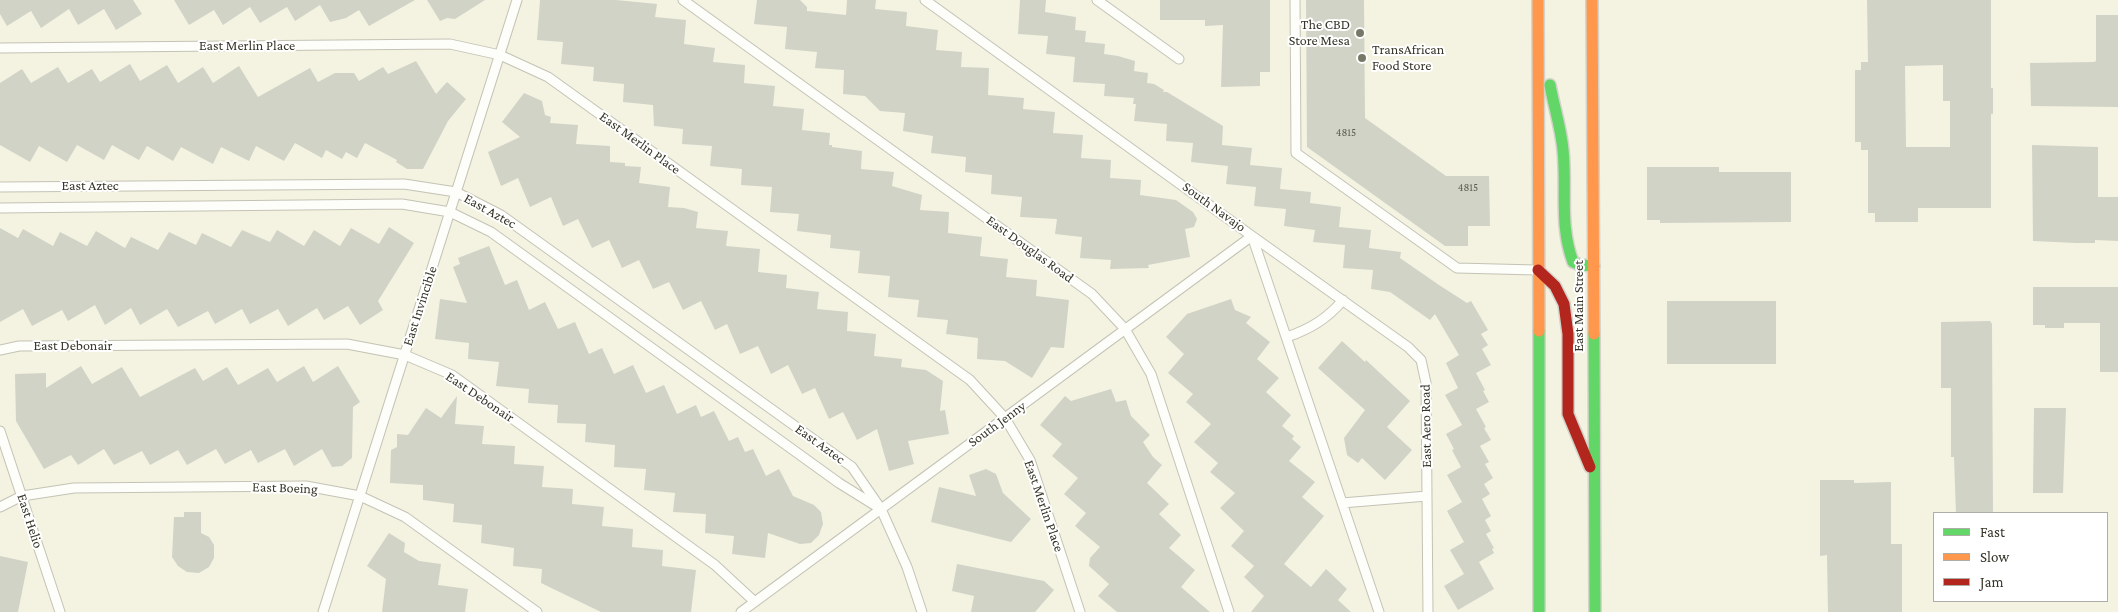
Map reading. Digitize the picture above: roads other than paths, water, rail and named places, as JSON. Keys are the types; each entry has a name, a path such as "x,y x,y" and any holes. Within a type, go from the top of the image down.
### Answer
{"main road":[{"path":"1538,0 1539,612"},
{"name":"East Main Street","path":"1592,0 1595,612"},
{"path":"1538,28 1563,150 1567,249 1573,262 1580,265 1594,266"},
{"path":"1538,270 1552,282 1564,302 1568,415 1595,477"}],"lane":[{"name":"East Invincible","path":"323,612 517,0"},
{"name":"East Douglas Road","path":"684,0 1092,294 1125,329 1151,374 1229,612"},
{"name":"South Navajo","path":"925,0 1252,236 1379,612"},
{"path":"1097,0 1179,58"},
{"path":"1295,0 1296,152 1458,268 1538,270"},
{"name":"East Merlin Place","path":"0,48 450,44 500,55 548,77 970,380 1005,418 1030,460 1080,612"},
{"name":"East Aztec","path":"0,187 404,184 456,192 501,214 852,467 881,509 908,567 922,612"},
{"name":"East Aztec","path":"0,208 402,204 450,212 491,232 839,483 881,509"},
{"name":"South Jenny","path":"742,612 1252,236"},
{"name":"East Aero Road","path":"1252,236 1408,346 1421,360 1426,383 1428,612"},
{"path":"1287,337 1320,323 1343,300"},
{"name":"East Debonair","path":"0,350 18,346 348,344 405,354 452,375 715,565 755,602"},
{"name":"East Helio","path":"0,431 60,612"},
{"name":"East Boeing","path":"0,507 22,496 74,488 306,486 360,496 405,517 537,612"},
{"path":"1342,502 1427,496"}],"place":[{"name":"The CBD Store Mesa","path":"1360,33"},
{"name":"TransAfrican Food Store","path":"1362,58"}]}
